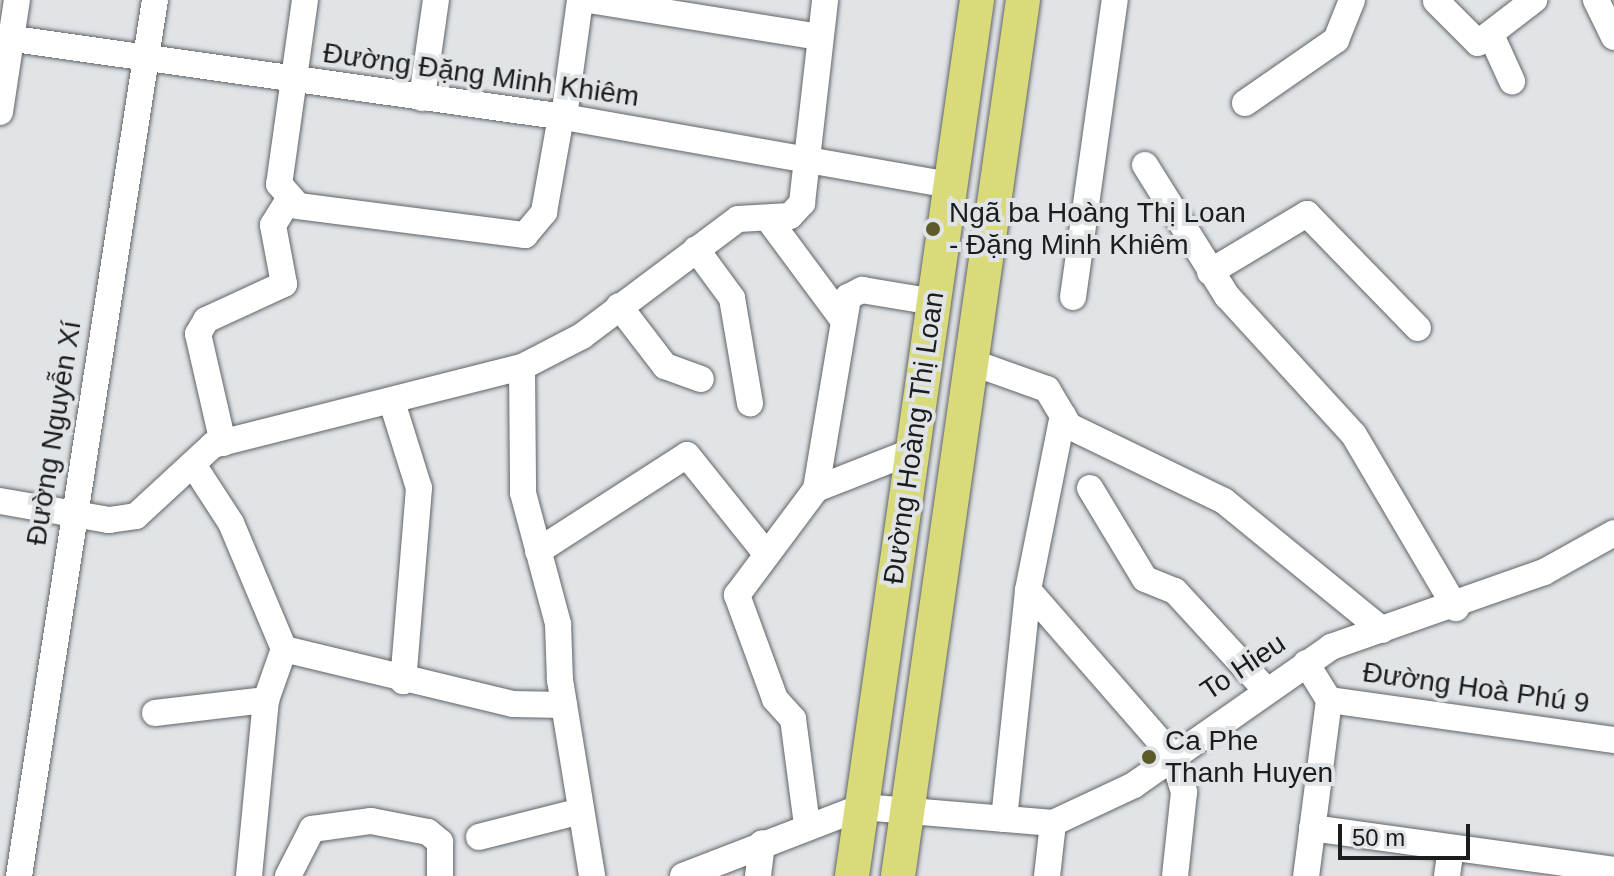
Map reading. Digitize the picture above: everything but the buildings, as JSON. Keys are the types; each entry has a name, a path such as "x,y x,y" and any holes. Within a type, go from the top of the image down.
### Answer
{"main road":[{"name":"Đường Hoàng Thị Loan","path":"852,876 977,0"},
{"name":"Đường Hoàng Thị Loan","path":"898,876 1023,0"}],"street":[{"path":"0,112 6,38 17,0"},
{"name":"Đường Nguyễn Xí","path":"19,876 155,0"},
{"path":"288,201 279,184 305,0"},
{"path":"422,98 436,0"},
{"path":"288,201 406,224 525,235 544,212 563,117 580,0"},
{"path":"589,0 820,37"},
{"path":"0,501 74,511 109,520 136,516 194,466 204,450 522,367 619,306 748,214 769,220 785,219 802,203 802,159 825,0"},
{"path":"1073,297 1115,0"},
{"path":"1245,103 1336,40 1352,0"},
{"path":"1436,1 1478,43 1534,0"},
{"path":"1596,0 1614,37"},
{"path":"1491,35 1512,81"},
{"name":"Đường Đặng Minh Khiêm","path":"6,38 563,117 951,185"},
{"path":"1145,165 1210,272 1354,435 1456,608"},
{"path":"223,443 198,334 206,320 284,284 273,225 288,201"},
{"path":"1210,272 1307,214 1418,328"},
{"path":"769,220 841,317"},
{"path":"696,249 732,298 750,403"},
{"path":"816,489 841,317 848,297 862,290 934,302"},
{"path":"619,306 665,366 701,379"},
{"path":"971,362 1047,389 1069,426 1224,501 1382,630"},
{"path":"522,367 521,469 538,551 558,624 562,692 592,876"},
{"path":"392,402 419,488 403,681"},
{"path":"1004,819 1028,590 1063,415"},
{"path":"807,825 793,719 775,699 737,609 740,586 764,551 816,489 913,451"},
{"path":"538,551 687,455 764,551"},
{"path":"194,466 231,523 284,649 266,700 249,876"},
{"path":"1090,488 1145,579 1175,591 1265,689"},
{"name":"To Hieu","path":"862,807 1053,823 1101,804 1306,663 1382,630 1456,608 1544,572 1614,533"},
{"path":"1028,590 1173,756 1184,792 1175,876"},
{"path":"284,649 403,681 513,704 562,692"},
{"path":"1306,663 1329,700 1306,876"},
{"path":"155,713 266,700"},
{"name":"Đường Hoà Phú 9","path":"1329,700 1614,740"},
{"path":"683,876 807,825 862,807"},
{"path":"479,837 581,811"},
{"path":"288,876 312,829 371,821 415,825 434,837 440,876"},
{"path":"1047,876 1053,823"},
{"path":"1312,828 1614,870"},
{"path":"758,876 762,843"},
{"path":"1447,876 1451,848"}],"place":[{"name":"Ngã ba Hoàng Thị Loan - Đặng Minh Khiêm","path":"933,229"},
{"name":"Ca Phe Thanh Huyen","path":"1149,757"}]}
